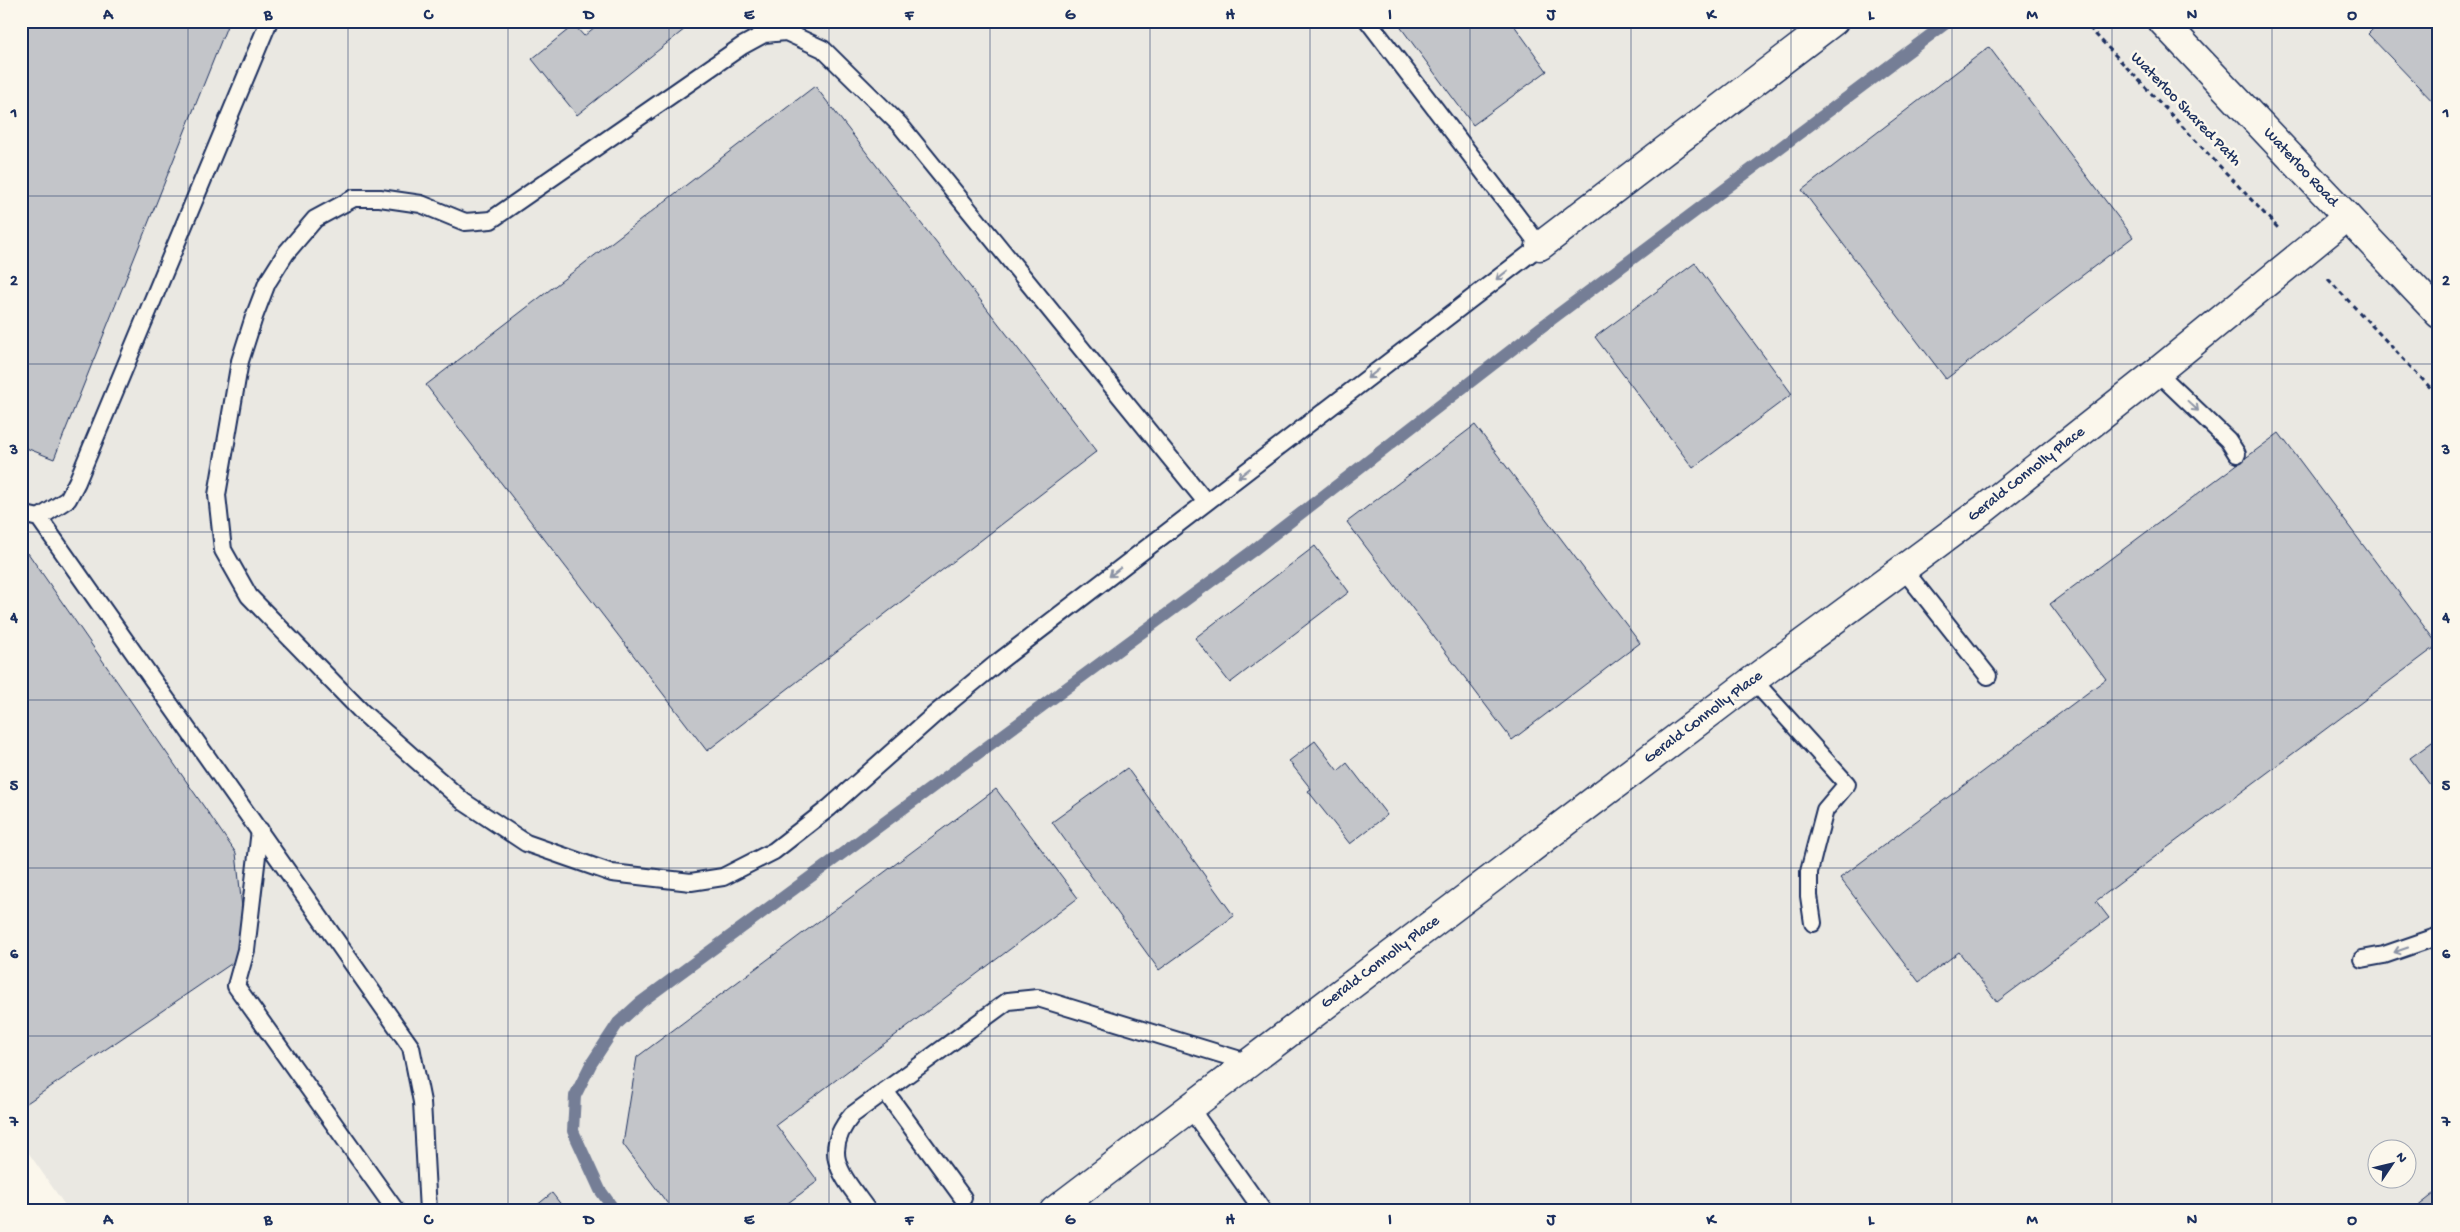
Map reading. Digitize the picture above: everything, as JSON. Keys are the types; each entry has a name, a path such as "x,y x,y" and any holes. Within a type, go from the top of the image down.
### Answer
{"street":[{"path":"1540,246 1834,21"},
{"name":"Waterloo Road","path":"2162,21 2439,314"},
{"name":"Gerald Connolly Place","path":"1054,1211 1753,680 1904,570 2157,372 2347,217"}],"lane":[{"path":"39,518 68,499 77,482 269,21"},
{"path":"1206,502 900,125 822,49 786,32 764,34 742,46 491,220 465,222 421,204 380,198 354,198 316,219 286,253 267,283 240,361 217,495 223,550 249,596 362,712 464,802 526,843 612,873 691,882 723,877 774,851 829,808 935,714 997,663 1540,246 1368,21"},
{"path":"2157,372 2228,440 2237,454"},
{"path":"21,514 39,518 411,1047 422,1102 428,1211"},
{"path":"1904,570 1988,676"},
{"path":"1753,680 1847,784 1825,810 1809,872 1809,896 1814,923"},
{"path":"260,830 246,950 236,986 396,1211"},
{"path":"2362,959 2384,956 2439,936"},
{"path":"868,1211 842,1175 834,1143 842,1127 852,1115 1008,1000 1038,998 1250,1063"},
{"path":"885,1091 963,1198"},
{"path":"1190,1108 1263,1211"}],"path":[{"name":"Waterloo Shared Path","path":"2083,21 2268,218"},
{"path":"2347,299 2439,397"}],"shaded area":[{"path":"21,21 2439,21 2439,1211 69,1211 21,1142"}],"building":[{"path":"21,21 229,21 54,459 21,446"},
{"path":"602,21 695,21 577,115 532,59 574,25 584,36"},
{"path":"1396,21 1511,21 1547,71 1473,125"},
{"path":"2381,21 2439,21 2439,108 2368,34"},
{"path":"1989,47 2133,237 1946,379 1802,190"},
{"path":"815,86 1097,451 707,751 426,385"},
{"path":"1695,263 1792,394 1693,468 1595,337"},
{"path":"1475,425 1640,643 1512,740 1347,522"},
{"path":"2279,433 2438,645 2096,901 2109,918 1997,1002 1959,952 1919,982 1840,878 2106,679 2050,604"},
{"path":"1315,546 1349,592 1230,683 1195,638"},
{"path":"28,553 236,853 247,953 21,1107 21,557"},
{"path":"2439,737 2439,797 2410,758"},
{"path":"1315,741 1338,771 1347,763 1387,815 1350,844 1308,791 1311,789 1289,761"},
{"path":"1127,768 1234,916 1159,970 1052,822"},
{"path":"996,789 1078,898 776,1125 818,1181 777,1211 673,1211 623,1144 637,1057"},
{"path":"2439,1190 2439,1211 2412,1211"},
{"path":"552,1193 566,1211 530,1211"}],"waterway":[{"path":"615,1211 600,1190 573,1131 575,1096 591,1064 618,1023 641,1002 1251,552 1540,328 1949,21"}]}
